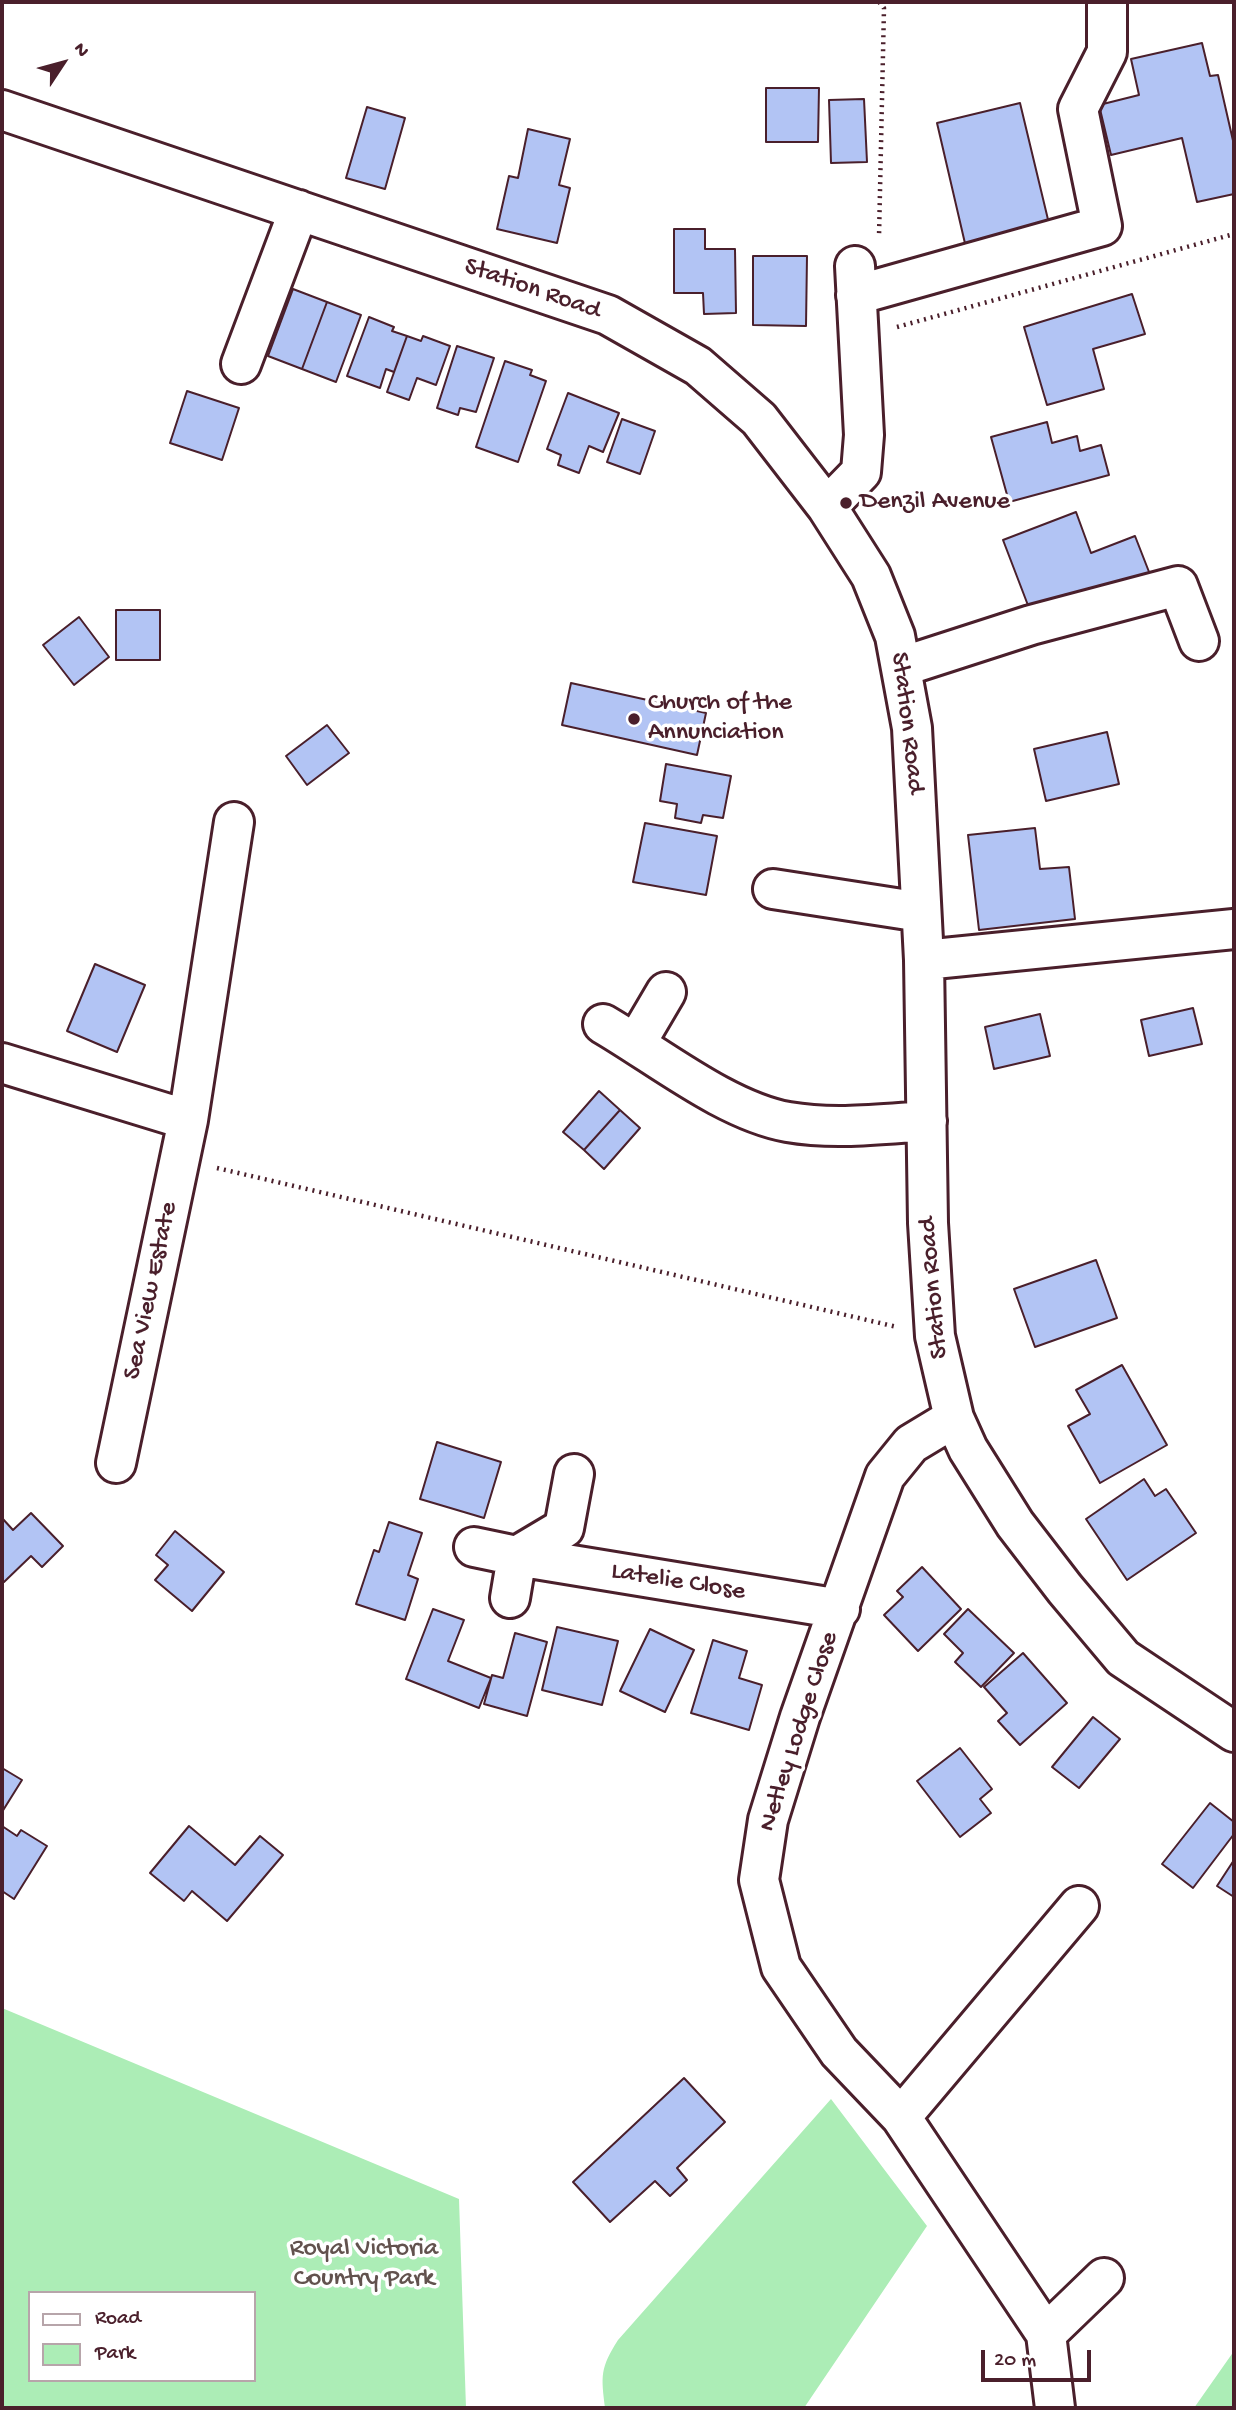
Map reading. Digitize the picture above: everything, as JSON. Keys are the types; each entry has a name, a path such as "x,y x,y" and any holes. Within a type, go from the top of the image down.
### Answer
{"street":[{"path":"827,507 861,472 864,435 856,280 1102,226 1078,108 1107,52 1107,2"},
{"name":"Station Road","path":"2,110 608,315 698,366 759,419 827,507 871,576 895,636 912,728 924,960 928,1223 935,1336 954,1418 968,1449 1015,1524 1123,1658 1234,1732"},
{"path":"241,364 299,210"},
{"path":"901,667 1031,625 1178,586 1199,641"},
{"name":"Sea View Estate","path":"116,1463 188,1119 234,822"},
{"path":"774,889 921,912"},
{"path":"924,960 1234,929"},
{"path":"636,1043 666,992"},
{"path":"603,1024 734,1105 786,1122 842,1126 927,1121"},
{"path":"2,1063 188,1119"},
{"name":"Netley Lodge Close","path":"954,1418 911,1444 885,1476 800,1717 768,1820 759,1880 781,1967 839,2052 901,2117 1046,2334 1055,2408"},
{"path":"510,1598 517,1556 564,1528 574,1474"},
{"name":"Latelie Close","path":"474,1547 840,1609"},
{"path":"901,2117 1079,1906"},
{"path":"1046,2334 1104,2278"}],"path":[{"path":"856,280 879,242 884,8 879,2"},
{"path":"859,337 1234,234"},
{"path":"180,1160 935,1336"}],"green space":[{"name":"Royal Victoria Country Park","path":"2,2008 459,2199 466,2408 2,2408"},
{"path":"831,2099 927,2226 804,2408 605,2408 603,2372 618,2340"},
{"path":"1234,2351 1234,2408 1194,2408"}],"building":[{"path":"1202,43 1210,76 1218,75 1234,145 1234,194 1197,202 1182,138 1111,155 1099,105 1139,95 1131,59"},
{"path":"766,88 819,88 818,142 766,142"},
{"path":"864,99 867,162 831,163 829,100"},
{"path":"1020,103 1051,232 967,252 937,123"},
{"path":"367,107 405,118 385,189 346,178"},
{"path":"528,129 570,139 559,185 570,188 557,243 497,229 509,176 518,178"},
{"path":"674,229 705,229 705,249 735,249 736,313 704,314 703,293 674,293"},
{"path":"753,256 807,256 806,326 753,325"},
{"path":"293,289 327,302 302,369 268,356"},
{"path":"1132,294 1145,334 1093,349 1104,389 1047,405 1024,327"},
{"path":"327,302 361,315 336,382 302,369"},
{"path":"369,317 394,327 392,331 407,336 394,372 386,369 380,388 347,376"},
{"path":"407,336 421,341 423,336 450,346 436,385 417,378 409,400 387,392"},
{"path":"457,346 494,358 476,412 460,408 458,415 437,408"},
{"path":"505,361 532,370 530,375 546,381 518,462 476,447"},
{"path":"187,391 239,408 222,460 170,443"},
{"path":"568,393 619,413 603,452 589,446 579,473 558,465 561,455 547,449"},
{"path":"622,419 655,431 640,474 607,462"},
{"path":"1047,422 1052,443 1077,436 1080,451 1101,445 1109,475 1009,502 991,437"},
{"path":"1076,512 1091,553 1135,536 1151,577 1034,621 1003,540"},
{"path":"116,610 160,610 160,660 116,660"},
{"path":"79,617 109,657 74,685 43,645"},
{"name":"Church of the Annunciation","path":"571,683 706,713 697,755 562,725"},
{"path":"327,725 349,753 307,785 286,756"},
{"path":"1107,732 1119,784 1046,801 1034,749"},
{"path":"666,764 731,776 723,818 703,815 701,823 675,818 677,804 660,801"},
{"path":"645,823 717,836 706,895 633,882"},
{"path":"1035,828 1040,869 1069,867 1075,919 979,930 968,835"},
{"path":"95,964 145,985 117,1052 67,1031"},
{"path":"1193,1008 1202,1044 1149,1056 1141,1020"},
{"path":"1040,1014 1050,1056 994,1069 985,1027"},
{"path":"599,1091 620,1110 584,1150 563,1132"},
{"path":"620,1110 640,1128 604,1169 584,1150"},
{"path":"1096,1260 1117,1318 1035,1347 1014,1289"},
{"path":"1122,1365 1167,1445 1100,1483 1068,1426 1090,1414 1076,1390"},
{"path":"437,1442 501,1462 484,1518 420,1499"},
{"path":"1144,1479 1155,1496 1166,1489 1196,1533 1127,1580 1086,1519"},
{"path":"31,1513 63,1546 42,1567 31,1556 4,1582 2,1518 13,1530"},
{"path":"389,1522 422,1533 408,1575 418,1579 405,1620 356,1604 374,1550 379,1552"},
{"path":"175,1531 224,1572 192,1611 155,1580 168,1565 156,1555"},
{"path":"922,1567 961,1609 918,1651 884,1615 903,1597 897,1591"},
{"path":"433,1609 464,1620 448,1661 491,1678 479,1708 406,1679"},
{"path":"968,1609 1014,1653 981,1687 955,1662 963,1653 944,1634"},
{"path":"557,1627 618,1641 602,1705 542,1690"},
{"path":"650,1629 694,1650 665,1712 620,1691"},
{"path":"515,1633 547,1642 527,1716 484,1704 492,1675 503,1678"},
{"path":"713,1640 747,1651 739,1678 762,1685 749,1730 691,1713"},
{"path":"1023,1653 1067,1703 1020,1745 998,1721 1007,1713 984,1687"},
{"path":"1093,1717 1120,1739 1079,1788 1052,1767"},
{"path":"960,1748 992,1789 980,1799 991,1813 960,1837 917,1781"},
{"path":"2,1768 22,1780 2,1812"},
{"path":"1210,1803 1234,1822 1234,1834 1193,1888 1162,1864"},
{"path":"2,1826 17,1836 21,1830 47,1846 14,1899 2,1891"},
{"path":"189,1826 235,1865 260,1836 283,1855 227,1921 192,1891 184,1901 150,1873"},
{"path":"1234,1860 1234,1897 1217,1886"},
{"path":"684,2078 725,2122 677,2168 687,2180 670,2196 655,2181 610,2222 573,2182"}],"place":[{"name":"Denzil Avenue","path":"846,503"},
{"name":"Church of the Annunciation","path":"634,719"}]}
